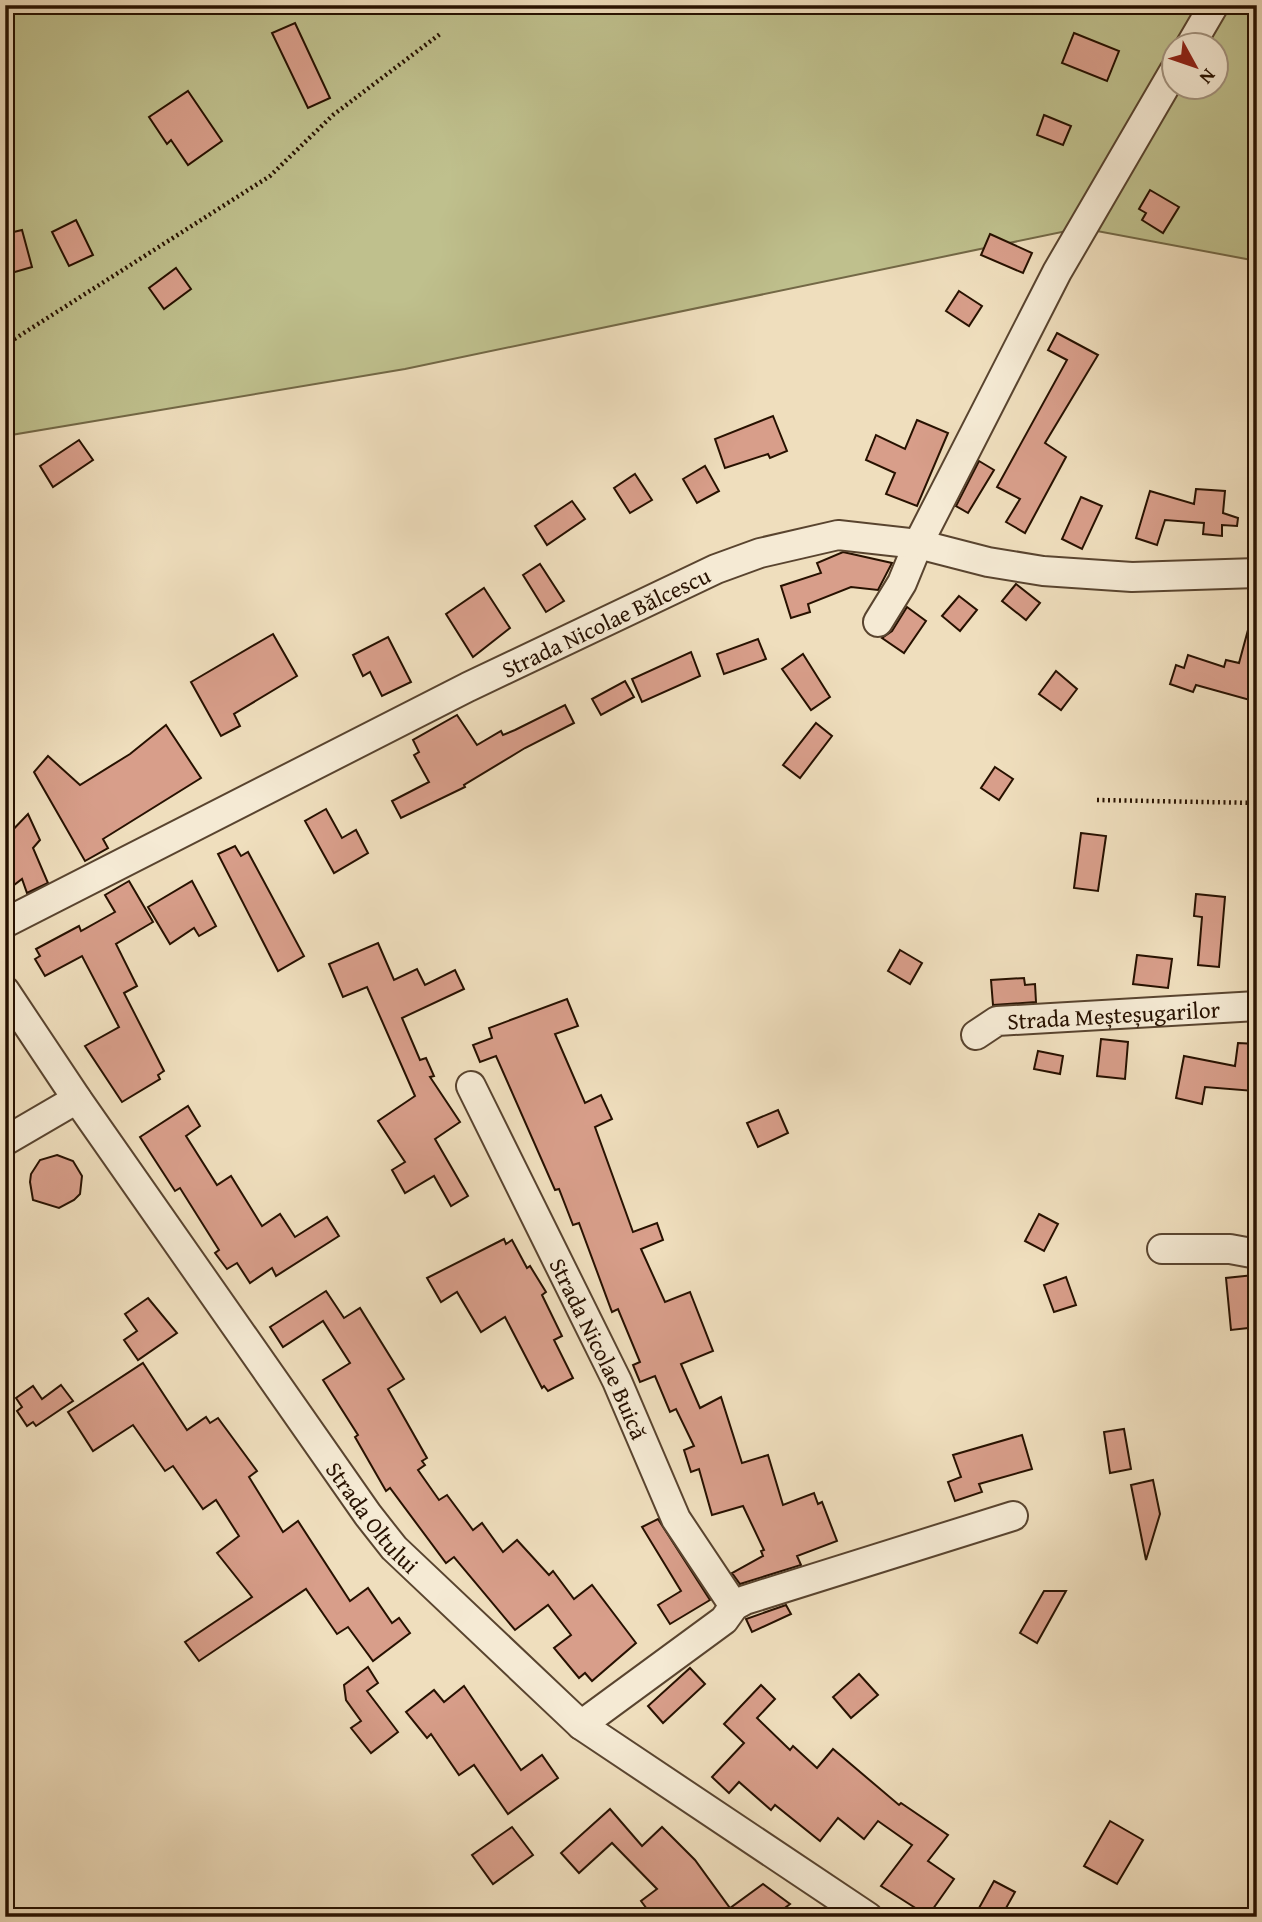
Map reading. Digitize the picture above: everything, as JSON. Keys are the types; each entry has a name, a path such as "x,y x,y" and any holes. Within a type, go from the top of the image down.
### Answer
{"street":[{"path":"1198,32 1214,5"},
{"path":"878,622 902,583 918,544 1057,272 1160,95"},
{"name":"Strada Nicolae Bălcescu","path":"5,923 468,687 716,569 774,549 838,535 918,544 988,562 1043,571 1132,577 1257,573"},
{"name":"Strada Oltului","path":"5,991 77,1099 368,1515 421,1576 581,1725 868,1917"},
{"name":"Strada Meșteșugarilor","path":"976,1035 984,1027 997,1021 1257,1006"},
{"name":"Strada Nicolae Buică","path":"471,1086 617,1381 676,1519 734,1606"},
{"path":"5,1141 77,1099"},
{"path":"1162,1249 1230,1250 1257,1254"},
{"path":"581,1725 723,1620 734,1606 1013,1516"}],"path":[{"path":"5,345 270,176 333,115 440,34"},
{"path":"1097,800 1257,803"}],"green space":[{"path":"5,5 1257,5 1257,261 1081,228 405,369 5,436"}],"building":[{"path":"295,23 330,98 308,108 272,33"},
{"path":"1074,33 1119,51 1107,81 1062,63"},
{"path":"188,91 222,141 188,165 171,140 167,144 149,117"},
{"path":"1044,115 1071,126 1063,145 1037,135"},
{"path":"1150,190 1179,207 1163,233 1142,220 1146,213 1139,209"},
{"path":"76,220 93,255 69,266 52,232"},
{"path":"22,230 32,267 8,274 5,234"},
{"path":"990,234 1032,253 1023,273 981,255"},
{"path":"176,268 191,289 164,309 149,288"},
{"path":"959,291 982,306 969,326 946,311"},
{"path":"1057,333 1098,355 1045,443 1066,457 1025,533 1006,522 1020,499 997,487 1067,360 1048,350"},
{"path":"773,416 787,451 770,458 768,454 725,468 715,439"},
{"path":"917,420 948,433 917,506 886,494 895,473 866,460 876,435 905,449"},
{"path":"79,440 93,460 53,487 40,466"},
{"path":"979,461 994,470 968,513 956,506"},
{"path":"705,466 719,491 697,503 683,479"},
{"path":"635,474 652,500 630,513 614,488"},
{"path":"1196,489 1225,491 1223,513 1238,518 1237,526 1222,525 1222,536 1203,534 1204,523 1165,520 1157,545 1136,538 1150,491 1194,504"},
{"path":"1081,497 1102,506 1082,549 1062,539"},
{"path":"572,501 585,519 547,545 535,526"},
{"path":"843,552 892,563 878,590 851,587 808,604 810,612 791,618 781,586 821,573 817,563"},
{"path":"540,564 564,601 546,612 523,575"},
{"path":"1016,584 1040,603 1026,620 1002,601"},
{"path":"484,588 510,628 473,657 446,614"},
{"path":"959,596 977,610 960,631 942,616"},
{"path":"907,607 926,621 904,653 882,638 892,631"},
{"path":"1251,619 1257,620 1257,702 1196,685 1193,692 1170,684 1176,665 1184,668 1188,655 1224,667 1226,660 1239,663"},
{"path":"273,634 297,676 234,714 240,726 221,736 191,682"},
{"path":"388,637 411,682 382,696 370,672 363,676 353,655"},
{"path":"758,639 766,659 724,674 717,654"},
{"path":"691,652 700,676 642,702 632,679"},
{"path":"803,654 830,697 811,710 782,669"},
{"path":"1056,671 1077,689 1061,710 1039,694"},
{"path":"625,681 634,697 601,715 592,699"},
{"path":"565,705 574,723 525,748 464,785 465,787 401,818 392,801 429,782 414,755 419,752 413,740 457,715 477,745 501,731 503,735"},
{"path":"816,723 832,736 800,778 783,765"},
{"path":"166,725 201,778 103,839 108,848 85,861 34,772 48,756 80,785 130,754"},
{"path":"995,767 1013,779 999,800 981,788"},
{"path":"326,809 342,838 356,830 368,853 334,873 305,821"},
{"path":"28,814 40,840 33,848 48,883 27,893 22,879 5,892 5,838"},
{"path":"1081,833 1106,836 1098,891 1074,888"},
{"path":"235,846 241,856 248,852 304,956 278,971 218,854"},
{"path":"129,881 153,922 116,944 137,986 124,993 164,1071 158,1075 160,1079 122,1102 85,1046 119,1027 82,956 45,976 35,959 40,956 36,949 79,926 81,931 115,912 105,895"},
{"path":"192,881 216,926 199,936 194,928 170,944 148,907"},
{"path":"1196,894 1225,897 1219,967 1198,965 1202,917 1194,916"},
{"path":"378,943 394,980 417,969 425,985 455,970 464,989 402,1018 420,1060 426,1058 434,1076 430,1077 460,1122 435,1139 468,1196 451,1206 434,1176 405,1193 392,1170 405,1162 378,1121 415,1096 367,987 343,997 329,964"},
{"path":"900,950 922,963 910,984 888,971"},
{"path":"1137,955 1172,959 1168,988 1133,984"},
{"path":"1024,978 1025,985 1035,984 1036,1002 993,1005 991,980"},
{"path":"567,999 578,1026 555,1034 585,1103 601,1095 612,1119 595,1127 633,1232 657,1223 663,1240 641,1249 665,1302 690,1292 713,1351 681,1364 700,1408 721,1397 742,1463 768,1455 783,1505 814,1493 818,1504 822,1502 837,1541 797,1556 801,1565 740,1584 732,1573 763,1556 761,1551 764,1550 743,1506 712,1515 699,1469 691,1472 684,1450 694,1446 676,1409 670,1412 655,1376 640,1382 633,1365 640,1362 618,1309 612,1312 579,1223 573,1225 559,1189 555,1190 496,1056 480,1062 473,1045 492,1038 489,1028"},
{"path":"1101,1039 1128,1042 1125,1079 1097,1076"},
{"path":"1238,1043 1257,1044 1254,1091 1205,1087 1202,1104 1176,1098 1184,1056 1235,1066"},
{"path":"1038,1051 1063,1056 1060,1074 1034,1069"},
{"path":"188,1106 200,1126 186,1136 217,1185 231,1176 262,1226 280,1214 295,1237 327,1217 339,1236 276,1276 272,1268 250,1283 237,1263 227,1269 215,1253 219,1250 180,1188 175,1191 140,1137"},
{"path":"778,1110 788,1133 758,1147 747,1123"},
{"path":"57,1155 73,1161 82,1176 80,1194 59,1208 33,1200 30,1182 31,1174 40,1160"},
{"path":"1039,1214 1058,1224 1044,1251 1025,1241"},
{"path":"504,1239 506,1244 512,1240 527,1268 530,1266 546,1292 542,1295 562,1336 554,1340 573,1378 548,1391 544,1386 542,1388 505,1317 481,1332 457,1292 441,1302 427,1278"},
{"path":"1254,1275 1257,1278 1257,1327 1231,1330 1226,1278"},
{"path":"1066,1277 1076,1305 1054,1312 1044,1285"},
{"path":"326,1291 344,1318 360,1308 404,1379 388,1389 427,1458 422,1461 425,1465 418,1470 439,1500 447,1495 473,1530 482,1523 503,1552 517,1540 549,1575 553,1571 574,1599 592,1585 636,1643 592,1681 585,1673 579,1678 554,1648 571,1635 548,1605 515,1630 454,1557 446,1563 390,1488 386,1491 355,1437 358,1435 323,1380 350,1363 323,1321 283,1347 270,1327"},
{"path":"148,1298 177,1333 138,1360 124,1340 137,1331 125,1314"},
{"path":"143,1363 187,1430 206,1417 210,1423 218,1418 257,1471 249,1477 283,1532 298,1521 350,1601 368,1588 392,1623 399,1618 410,1633 373,1661 348,1627 337,1634 306,1589 199,1661 185,1642 252,1597 217,1553 239,1536 216,1500 203,1509 173,1466 165,1471 133,1425 93,1451 68,1412"},
{"path":"61,1385 73,1401 36,1426 33,1422 27,1426 17,1411 22,1407 16,1398 33,1386 42,1399"},
{"path":"1124,1429 1131,1469 1110,1473 1104,1432"},
{"path":"1022,1435 1032,1469 979,1484 982,1492 955,1501 948,1482 961,1477 953,1455"},
{"path":"1153,1480 1160,1514 1146,1560 1131,1485"},
{"path":"658,1519 710,1600 670,1624 658,1605 681,1591 642,1527"},
{"path":"1044,1591 1066,1591 1037,1643 1020,1633"},
{"path":"786,1605 791,1614 752,1632 746,1619"},
{"path":"368,1667 378,1683 367,1691 398,1732 371,1753 351,1728 361,1721 346,1700 344,1685"},
{"path":"690,1668 705,1684 663,1723 648,1706"},
{"path":"859,1674 878,1695 851,1718 833,1697"},
{"path":"761,1685 775,1699 757,1718 790,1750 793,1746 817,1768 833,1749 899,1805 901,1803 948,1835 928,1861 954,1879 928,1916 881,1886 912,1845 878,1821 864,1839 838,1818 820,1841 775,1805 771,1810 739,1782 729,1793 712,1777 744,1743 724,1724"},
{"path":"464,1686 521,1770 542,1755 558,1778 508,1814 474,1765 459,1775 431,1734 427,1738 406,1712 434,1690 444,1702"},
{"path":"610,1809 642,1846 662,1827 695,1860 730,1908 763,1884 790,1904 773,1917 653,1917 641,1901 657,1889 612,1843 579,1873 561,1853"},
{"path":"1110,1821 1143,1840 1117,1884 1084,1866"},
{"path":"512,1827 533,1855 493,1884 472,1855"},
{"path":"994,1881 1015,1892 1001,1917 974,1917"}]}
